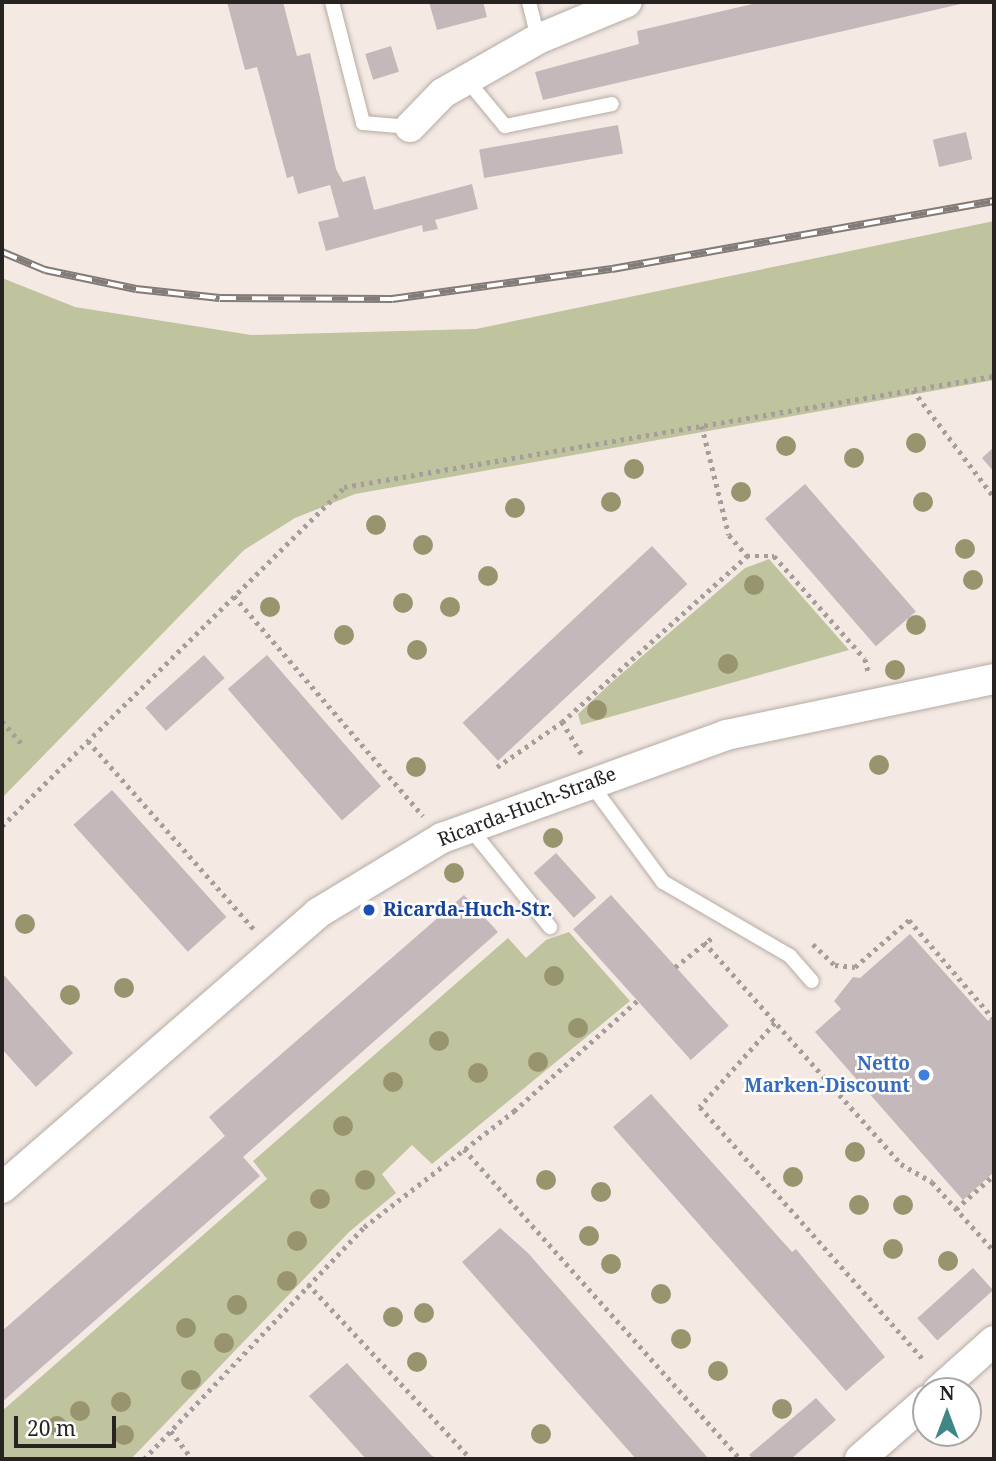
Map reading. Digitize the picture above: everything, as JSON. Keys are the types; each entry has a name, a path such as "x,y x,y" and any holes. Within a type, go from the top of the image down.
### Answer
{"street":[{"path":"410,127 443,93 538,39 627,2"},
{"name":"Ricarda-Huch-Straße","path":"2,1188 272,950 364,881 455,832 726,735 994,679"},
{"path":"953,1377 994,1341"},
{"path":"860,1459 912,1413"}],"lane":[{"path":"332,2 363,124 410,127"},
{"path":"528,2 538,39"},
{"path":"467,80 505,126 612,104"},
{"path":"589,782 663,882 790,956 812,981"},
{"path":"455,832 550,927"}],"path":[{"path":"2,826 344,487 994,376"},
{"path":"913,390 994,497"},
{"path":"702,426 721,516 747,556"},
{"path":"498,767 562,722 747,556 774,556 865,659 877,702"},
{"path":"234,596 455,832"},
{"path":"2,721 21,743"},
{"path":"562,722 589,782"},
{"path":"88,741 272,950"},
{"path":"800,937 835,965 855,967 909,920 992,1017"},
{"path":"675,967 704,942 901,1164 932,1182 994,1251"},
{"path":"144,1459 364,1227 464,1149 637,1001"},
{"path":"775,1023 700,1107 924,1377"},
{"path":"464,1149 740,1459"},
{"path":"956,1209 994,1175"},
{"path":"308,1284 471,1459"},
{"path":"172,1431 192,1459"}],"green space":[{"path":"994,221 994,380 355,494 295,518 244,550 2,798 2,278 75,307 251,335 476,329"},
{"path":"769,559 849,650 581,725 578,714 612,682 745,568"},
{"path":"569,932 630,1001 432,1164 412,1145 382,1174 396,1193 349,1232 131,1459 2,1459 2,1411 267,1179 253,1161 508,938 526,958 546,940"}],"building":[{"path":"227,2 283,2 297,56 310,53 336,169 343,182 365,176 374,210 472,184 478,209 435,220 438,229 423,232 422,225 326,251 318,222 339,217 330,185 298,194 293,176 287,178 257,67 245,70"},
{"path":"429,2 483,2 487,17 437,30"},
{"path":"761,2 965,3 543,100 535,72 639,44 637,31"},
{"path":"391,46 399,72 373,80 365,54"},
{"path":"618,125 623,154 484,178 479,149"},
{"path":"966,132 972,159 939,167 933,140"},
{"path":"994,447 994,472 982,458"},
{"path":"805,484 916,612 876,646 765,519"},
{"path":"652,546 687,584 498,761 463,723"},
{"path":"204,655 225,678 166,731 145,708"},
{"path":"267,655 381,786 342,820 228,689"},
{"path":"112,790 226,917 188,952 73,825"},
{"path":"556,853 596,898 574,918 534,873"},
{"path":"464,895 498,932 243,1157 260,1176 2,1402 2,1331 225,1136 209,1117"},
{"path":"611,895 729,1026 691,1060 573,929"},
{"name":"Netto Marken-Discount","path":"910,934 988,1021 994,1015 994,1172 963,1200 815,1032 841,1009 834,1001 853,977 860,978"},
{"path":"2,973 73,1053 36,1087 2,1049"},
{"path":"651,1094 792,1252 796,1249 885,1357 846,1391 613,1127"},
{"path":"500,1228 528,1253 708,1458 636,1459 462,1262"},
{"path":"973,1268 993,1290 937,1340 917,1318"},
{"path":"347,1363 432,1456 440,1459 366,1459 309,1396"},
{"path":"816,1398 836,1420 791,1459 753,1459 749,1455"}],"railway":[{"path":"2,252 45,270 136,289 220,298 392,299 612,269 994,201"}],"place":[{"name":"Ricarda-Huch-Str.","path":"369,910"},
{"name":"Netto Marken-Discount","path":"924,1075"}]}
